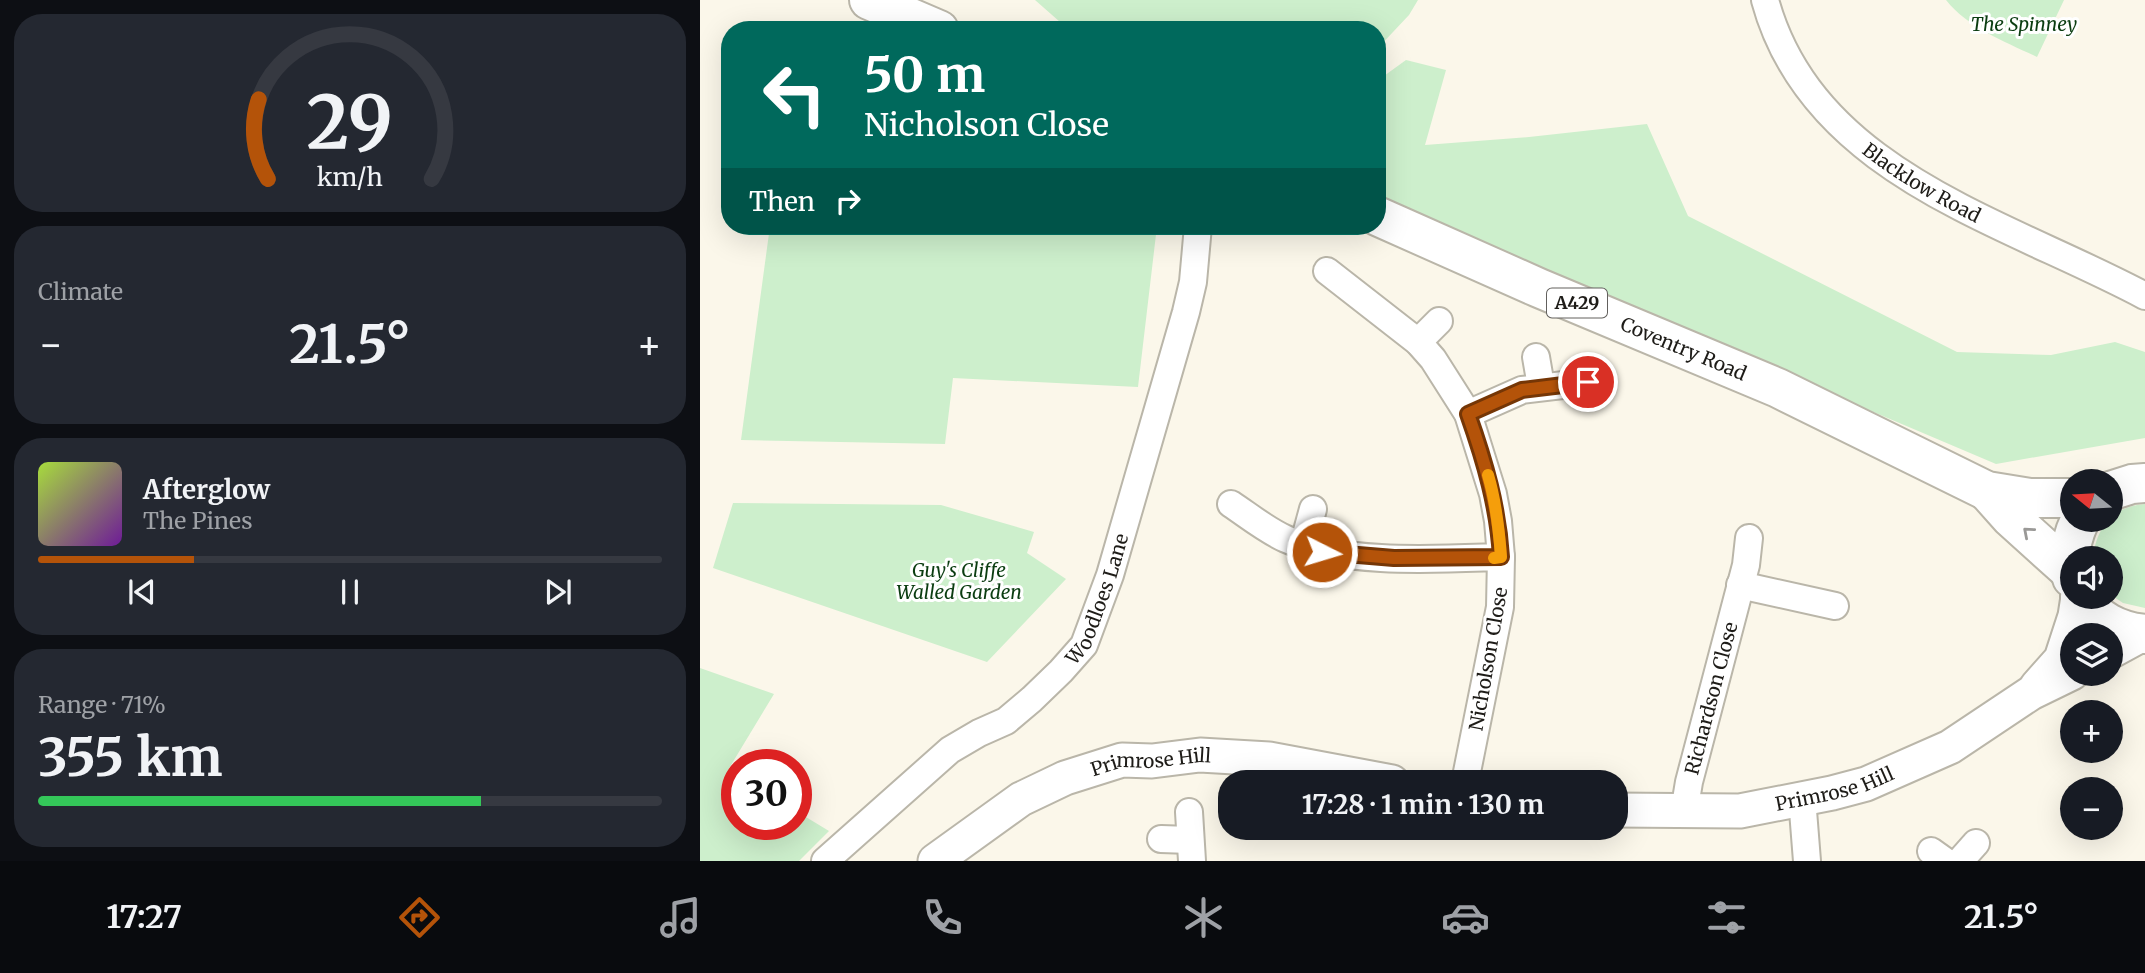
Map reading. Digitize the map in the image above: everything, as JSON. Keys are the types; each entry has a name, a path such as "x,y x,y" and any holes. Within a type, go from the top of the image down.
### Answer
{"main road":[{"path":"869,0 918,21"},
{"name":"Coventry Road","path":"1386,220 1539,288 1778,388 1987,491 2030,499 2060,498"},
{"name":"Coventry Road","path":"1987,491 2060,570"},
{"name":"Coventry Road","path":"2089,609 2105,622 2123,631 2144,634"}],"street":[{"name":"Blacklow Road","path":"1765,0 1777,35 1805,85 1824,110 1876,157 1941,196 2145,296"},
{"name":"Woodloes Lane","path":"825,861 950,750 979,733 1006,722 1062,671 1084,645 1110,575 1183,325 1193,282 1197,235"},
{"name":"Nicholson Close","path":"1327,271 1418,342 1450,382 1468,414 1493,494 1498,521 1502,584 1497,631 1468,770"},
{"path":"1418,342 1438,321"},
{"path":"1536,357 1541,386"},
{"path":"1468,414 1522,390 1588,382"},
{"path":"1231,504 1269,531 1322,552 1394,558 1501,557"},
{"path":"1303,546 1313,509"},
{"name":"Richardson Close","path":"1684,812 1689,782 1746,565 1749,538"},
{"path":"1741,585 1835,606"},
{"name":"Primrose Hill","path":"2031,694 2061,659 2075,617 2075,609"},
{"path":"2123,645 2144,634"},
{"name":"Primrose Hill","path":"1628,810 1740,811 1847,790 1901,771 1950,747 2031,694 2060,679"},
{"name":"Primrose Hill","path":"935,861 1021,799 1065,778 1122,760 1152,761 1200,755 1269,759 1328,770"},
{"path":"1802,798 1807,861"},
{"path":"1161,839 1191,850 1189,812"}],"green space":[{"path":"1035,0 1418,0 1409,15 1386,39 1386,21 1059,21"},
{"name":"The Spinney","path":"1946,0 2064,0 2037,57 1976,26"},
{"path":"1406,60 1446,70 1425,145 1647,124 1688,216 1957,352 2051,355 2115,342 2145,352 2145,438 1996,464 1386,205 1386,74"},
{"path":"769,235 1156,235 1138,387 953,378 945,444 741,440"},
{"name":"Guy's Cliffe Walled Garden","path":"733,503 941,505 1034,532 1027,553 1066,579 987,662 713,568"},
{"path":"2145,504 2145,608 2123,603 2123,546 2095,546 2100,532 2123,532 2123,510"},
{"path":"700,668 774,694 741,749 721,749 721,840 812,840 812,821 829,831 799,861 700,861"}],"slow traffic":[{"path":"1488,475 1500,539 1501,557 1494,558"}],"route":[{"path":"1322,552 1394,558 1501,557 1493,494 1468,414 1522,390 1588,382"}]}
